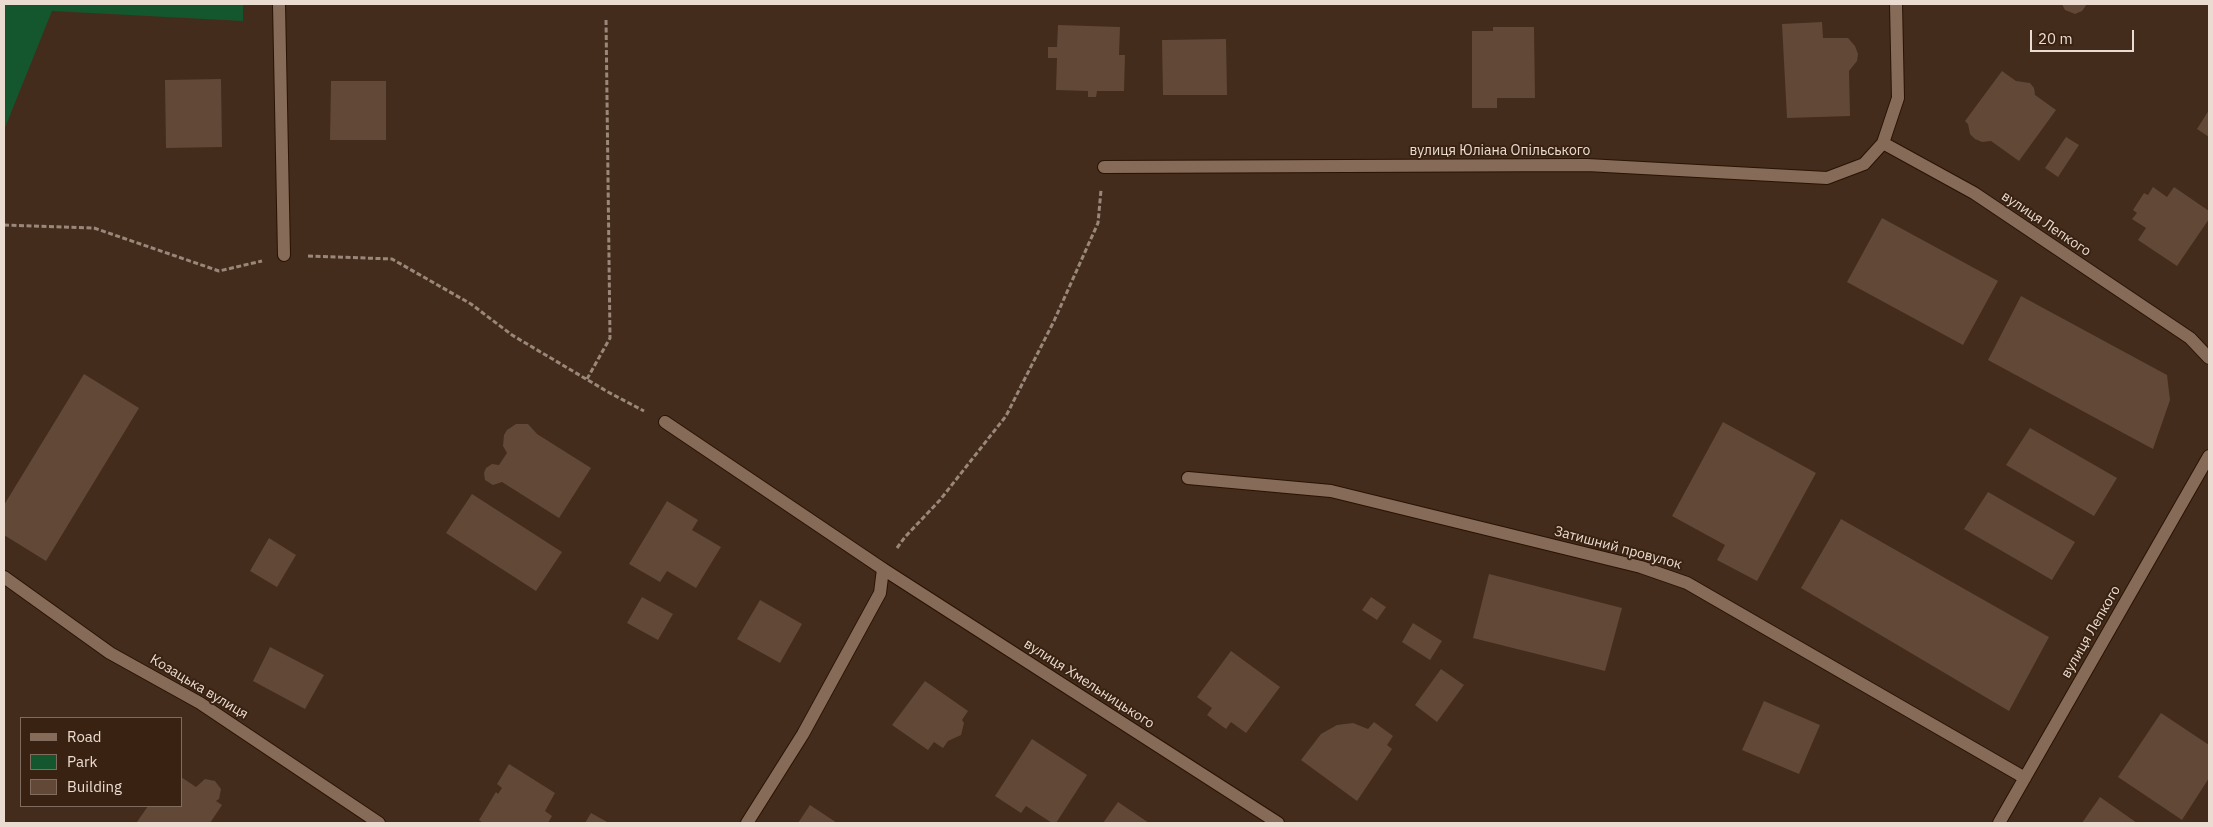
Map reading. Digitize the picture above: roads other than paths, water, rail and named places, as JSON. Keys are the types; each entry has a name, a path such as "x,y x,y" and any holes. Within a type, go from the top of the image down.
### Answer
{"street":[{"path":"279,4 284,255"},
{"path":"1883,143 1898,98 1896,4"},
{"name":"вулиця Юліана Опільського","path":"1104,167 1587,165 1827,178 1864,164 1883,143"},
{"name":"вулиця Лепкого","path":"1883,143 1974,193 2190,338 2209,358"},
{"name":"вулиця Хмельницького","path":"665,422 883,569 1278,823"},
{"name":"вулиця Лепкого","path":"1999,823 2209,456"},
{"name":"Затишний провулок","path":"1188,478 1331,491 1641,567 1687,583 2025,778"},
{"path":"746,823 803,734 880,593 883,569"},
{"name":"Козацька вулиця","path":"4,577 110,653 200,703 379,823"}]}
